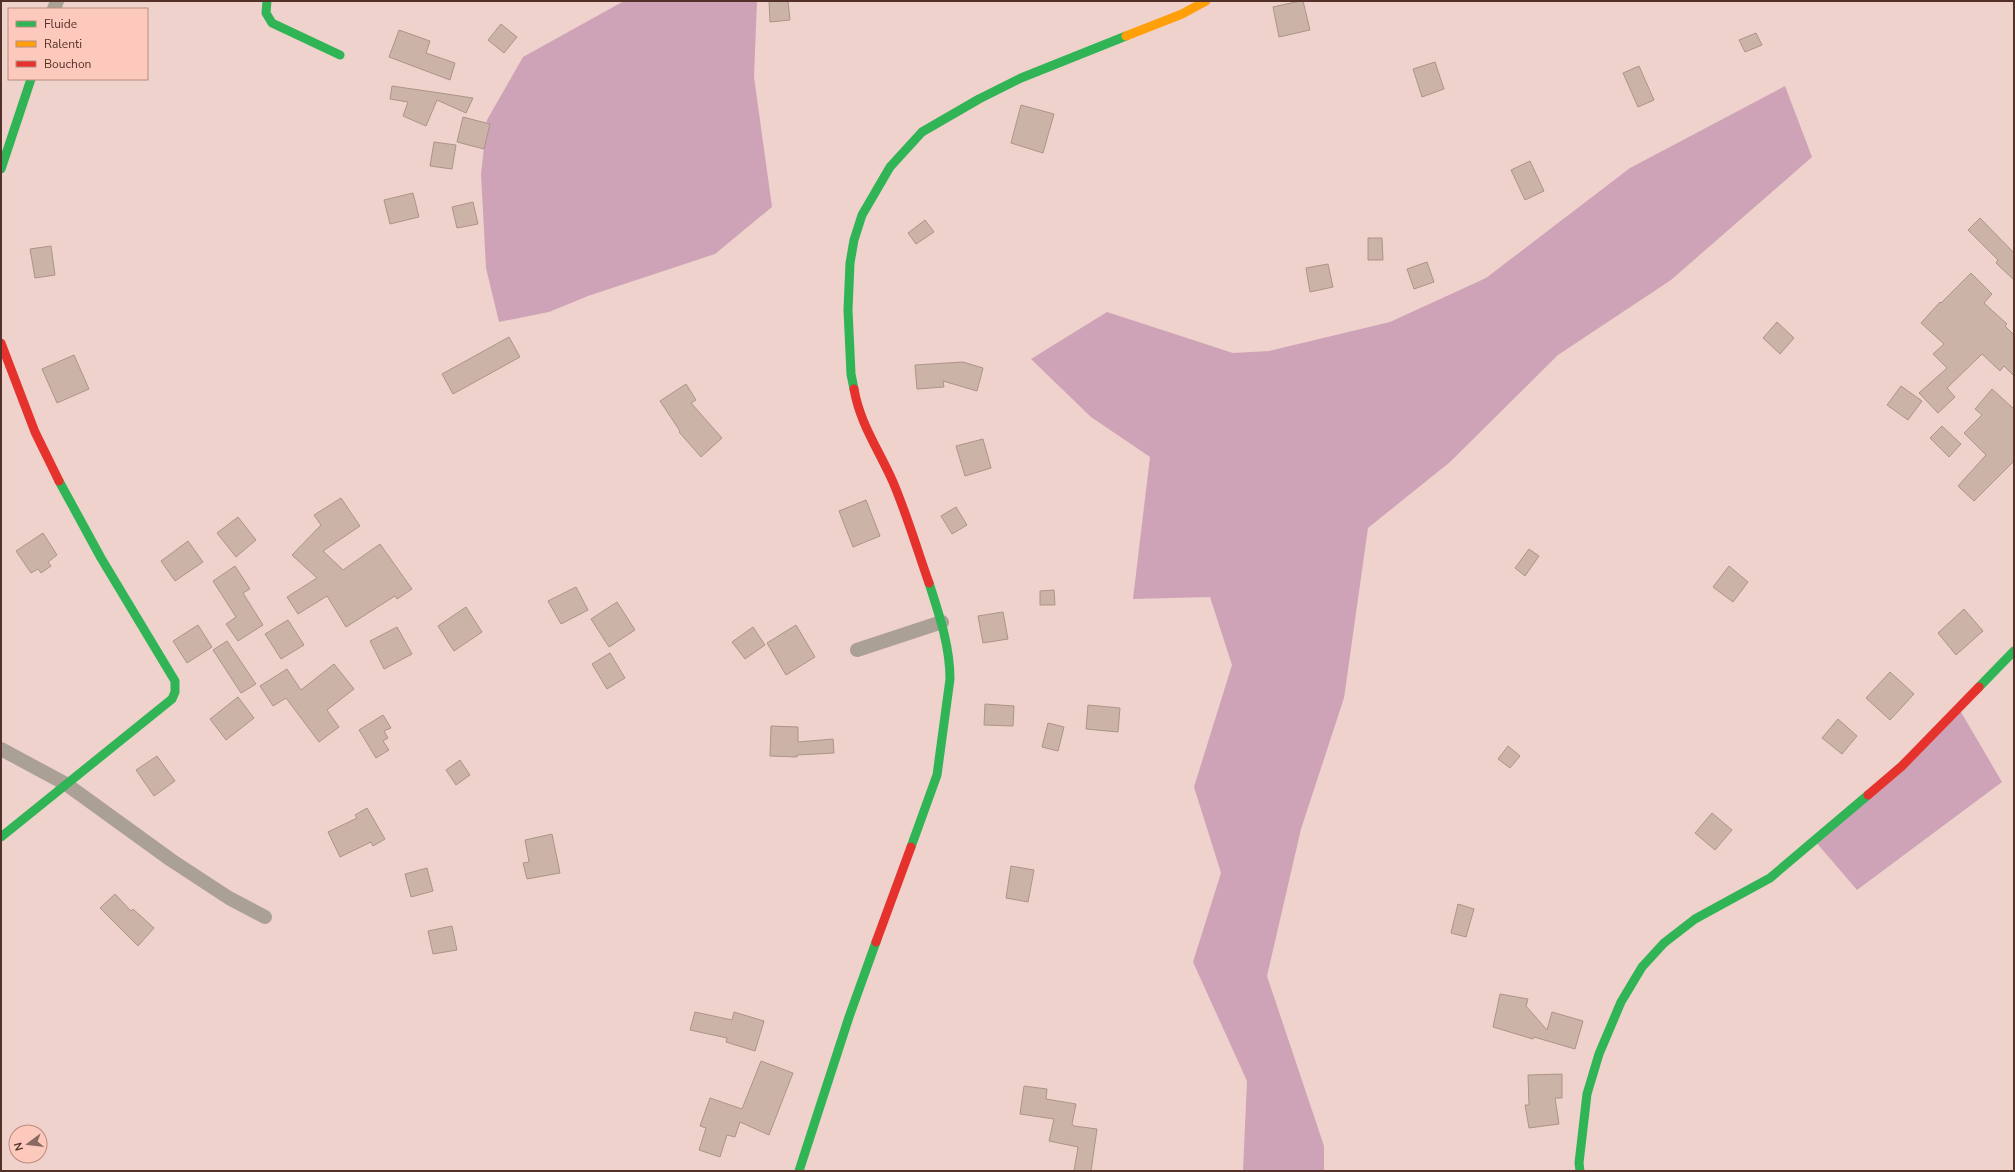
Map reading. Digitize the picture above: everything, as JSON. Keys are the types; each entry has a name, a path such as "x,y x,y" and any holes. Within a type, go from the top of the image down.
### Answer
{"street":[{"path":"267,1 265,8 266,17 272,23 340,55"},
{"path":"799,1171 849,1017 937,775 950,679 950,663 942,622 892,480 869,438 855,397 851,374 848,310 850,263 854,240 862,215 890,167 922,132 979,99 1021,78 1182,14 1206,1"},
{"path":"1,169 31,80"},
{"path":"1,343 27,413 44,451 91,540 175,681 175,692 172,699 1,837"},
{"path":"857,650 942,622"},
{"path":"1580,1171 1579,1162 1587,1094 1599,1054 1621,1002 1642,967 1664,942 1695,919 1770,878 1844,816 1902,766 2014,651"},
{"path":"1,749 66,784 171,860 229,898 265,917"}],"shaded area":[{"path":"624,1 757,1 754,77 772,207 715,254 588,296 549,312 499,322 486,268 481,174 487,120 523,57"},
{"path":"1785,86 1812,157 1671,280 1558,355 1450,462 1368,528 1344,698 1301,829 1267,976 1324,1146 1324,1171 1243,1171 1247,1081 1193,962 1221,873 1194,787 1232,665 1210,597 1133,599 1150,457 1091,417 1031,359 1107,312 1233,353 1269,351 1390,322 1486,278 1630,168"},
{"path":"1958,707 2002,782 1857,890 1815,841"}],"building":[{"path":"769,1 788,1 790,20 770,22"},
{"path":"1303,1 1310,30 1279,37 1273,7"},
{"path":"501,24 517,37 504,53 488,40"},
{"path":"399,30 430,41 426,53 455,63 450,80 389,57"},
{"path":"1756,33 1762,45 1745,52 1739,40"},
{"path":"1435,62 1444,89 1422,97 1413,69"},
{"path":"1639,66 1654,100 1638,107 1623,73"},
{"path":"392,86 473,98 466,113 437,100 426,126 403,116 408,102 390,99"},
{"path":"1021,105 1054,114 1043,153 1011,143"},
{"path":"463,117 490,124 484,149 457,142"},
{"path":"434,142 456,145 452,169 430,166"},
{"path":"1530,161 1544,191 1525,200 1511,170"},
{"path":"413,193 419,217 390,224 384,200"},
{"path":"473,202 478,224 457,228 452,207"},
{"path":"1980,218 2014,253 2014,280 1996,263 1998,260 1968,230"},
{"path":"925,220 934,232 916,244 908,233"},
{"path":"1368,238 1382,238 1383,260 1368,260"},
{"path":"51,246 55,275 35,278 30,249"},
{"path":"1427,262 1434,282 1414,289 1407,269"},
{"path":"1328,264 1333,287 1310,292 1306,268"},
{"path":"1971,273 1992,294 1984,303 2007,324 2005,326 2014,335 2014,376 2004,366 2000,371 1982,354 1947,388 1955,397 1938,413 1919,393 1947,368 1933,354 1944,344 1921,323 1940,302 1941,303"},
{"path":"1777,322 1794,338 1780,354 1763,338"},
{"path":"509,337 520,357 453,394 442,374"},
{"path":"74,355 89,389 57,403 42,369"},
{"path":"963,362 983,368 977,391 943,381 944,387 917,389 915,365"},
{"path":"686,384 696,400 691,403 722,438 701,457 679,432 680,431 660,401"},
{"path":"1901,386 1922,401 1908,420 1887,405"},
{"path":"1992,389 2014,409 2014,461 1974,501 1958,486 1986,455 1964,433 1982,415 1975,409"},
{"path":"1942,426 1961,444 1949,457 1930,438"},
{"path":"983,439 991,468 965,476 956,446"},
{"path":"341,498 360,526 323,551 343,570 380,544 412,589 397,599 395,596 346,627 327,596 298,614 287,597 317,578 292,555 321,525 314,515"},
{"path":"866,500 880,536 853,547 839,511"},
{"path":"956,507 967,525 952,534 941,516"},
{"path":"238,517 256,540 236,557 217,533"},
{"path":"43,533 57,555 48,562 51,566 41,573 38,569 31,573 16,551"},
{"path":"188,541 203,562 175,581 161,561"},
{"path":"1529,549 1539,556 1525,576 1515,568"},
{"path":"235,566 250,589 243,593 263,625 238,641 226,624 236,617 213,581"},
{"path":"1729,566 1748,582 1733,602 1713,587"},
{"path":"576,587 588,610 561,624 548,601"},
{"path":"1054,590 1055,605 1040,605 1040,591"},
{"path":"617,602 635,630 609,647 591,619"},
{"path":"466,607 482,632 454,651 438,626"},
{"path":"1964,609 1983,631 1956,655 1938,633"},
{"path":"1003,612 1008,639 983,643 978,616"},
{"path":"288,620 304,645 281,659 265,634"},
{"path":"198,625 212,647 187,663 173,641"},
{"path":"796,625 815,657 786,675 767,643"},
{"path":"397,627 412,654 384,669 370,641"},
{"path":"753,627 765,645 745,659 732,642"},
{"path":"227,641 256,684 241,693 213,650"},
{"path":"610,653 625,678 607,689 592,664"},
{"path":"334,664 354,689 327,710 339,727 319,742 286,698 273,706 260,686 287,669 301,690"},
{"path":"1890,672 1914,694 1890,720 1866,698"},
{"path":"238,697 254,718 226,740 210,719"},
{"path":"985,704 1014,706 1013,726 984,725"},
{"path":"1088,705 1120,708 1118,732 1086,729"},
{"path":"383,715 391,728 384,731 388,738 383,741 389,750 376,758 359,730"},
{"path":"1838,719 1857,736 1842,754 1822,738"},
{"path":"1048,723 1064,727 1058,751 1042,747"},
{"path":"771,726 798,727 798,742 833,739 834,753 797,755 797,757 770,756"},
{"path":"1508,746 1520,756 1510,768 1498,759"},
{"path":"157,756 175,781 154,796 136,770"},
{"path":"460,760 470,775 456,785 446,770"},
{"path":"367,808 385,839 373,846 371,842 340,857 328,832 357,818 355,815"},
{"path":"1712,813 1732,830 1715,850 1695,833"},
{"path":"552,834 560,873 527,879 523,863 529,862 525,840"},
{"path":"1011,866 1034,870 1028,902 1006,898"},
{"path":"427,868 433,891 411,897 405,874"},
{"path":"115,894 131,911 133,909 154,928 138,946 100,908"},
{"path":"1458,904 1474,909 1466,937 1451,933"},
{"path":"452,926 457,950 433,954 428,931"},
{"path":"1500,994 1528,999 1526,1006 1547,1030 1552,1012 1583,1021 1575,1049 1534,1037 1533,1039 1493,1027"},
{"path":"695,1012 732,1020 734,1012 764,1021 755,1051 726,1042 727,1038 690,1030"},
{"path":"761,1061 793,1073 769,1135 740,1122 735,1137 727,1135 720,1157 699,1150 706,1128 700,1126 710,1098 742,1109"},
{"path":"1562,1074 1562,1098 1555,1098 1559,1124 1529,1128 1525,1105 1529,1105 1528,1075"},
{"path":"1024,1086 1047,1089 1046,1099 1076,1104 1072,1124 1074,1126 1097,1129 1091,1171 1074,1171 1078,1147 1049,1141 1054,1119 1020,1114"}],"traffic: fast":[{"path":"267,1 266,13 272,23 340,55"},
{"path":"854,389 851,374 848,310 850,263 854,240 862,215 890,167 922,132 979,99 1021,78 1126,36"},
{"path":"1,169 31,80"},
{"path":"1,837 172,699 175,692 175,681 101,558 59,481"},
{"path":"911,847 937,775 950,679 950,667 946,642 929,583"},
{"path":"1979,687 2014,651"},
{"path":"1580,1171 1579,1163 1587,1094 1599,1054 1621,1002 1642,967 1664,943 1695,919 1770,878 1868,795"},
{"path":"799,1171 849,1017 876,942"}],"traffic: slow":[{"path":"1126,36 1182,14 1206,1"}],"traffic: jam":[{"path":"1,343 35,432 59,481"},
{"path":"854,389 857,402 870,437 888,470 898,494 929,583"},
{"path":"1868,795 1902,766 1979,687"},
{"path":"876,942 911,847"}]}
